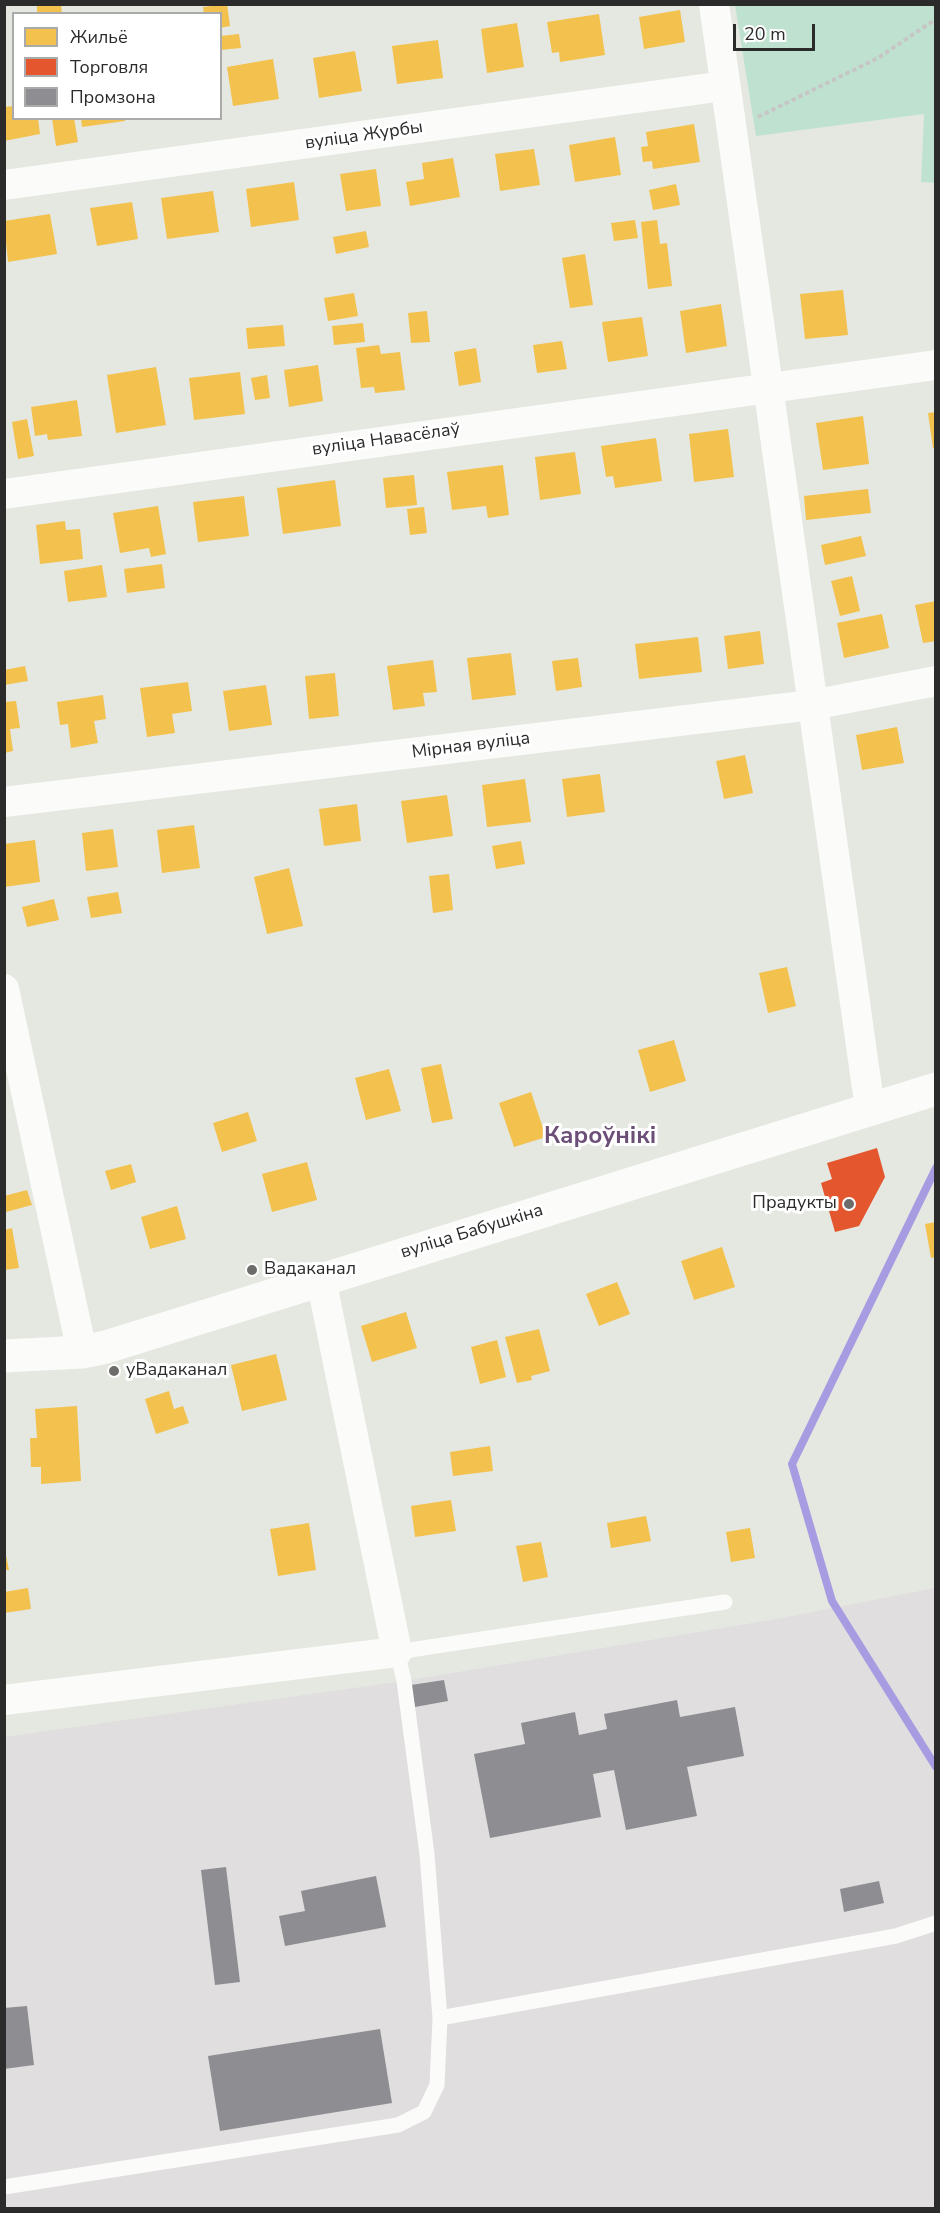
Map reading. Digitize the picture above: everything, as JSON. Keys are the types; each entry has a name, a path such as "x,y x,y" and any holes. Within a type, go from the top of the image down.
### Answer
{"street":[{"path":"714,4 870,1108"},
{"name":"вуліца Журбы","path":"4,186 724,86"},
{"name":"вуліца Навасёлаў","path":"4,494 767,386 936,365"},
{"name":"Мірная вуліца","path":"4,802 812,705 936,681"},
{"path":"4,989 82,1352"},
{"name":"вуліца Бабушкіна","path":"4,1356 82,1352 936,1089"},
{"path":"4,1700 396,1652 321,1279"}],"lane":[{"path":"4,2187 398,2125 424,2112 437,2085 440,2018 427,1854 404,1681 396,1652 725,1602"},
{"path":"440,2018 896,1936 936,1923"}],"path":[{"path":"731,131 878,58 936,19"}],"shaded area":[{"path":"935,1588 935,2208 5,2208 4,1737 404,1681 782,1618"}],"green space":[{"path":"735,5 935,5 935,183 921,182 924,114 756,136"}],"building: Жильё":[{"path":"61,4 62,12 37,12 37,6"},
{"path":"227,4 230,26 222,28 222,12 204,12 203,7"},
{"path":"680,10 685,42 644,49 639,17"},
{"path":"599,14 605,55 560,62 559,52 552,53 547,22"},
{"path":"517,23 524,67 487,73 481,29"},
{"path":"239,34 241,48 222,50 222,36"},
{"path":"438,40 443,78 397,84 392,46"},
{"path":"355,51 362,91 319,98 313,58"},
{"path":"273,59 279,99 233,106 227,67"},
{"path":"12,106 12,120 38,120 40,134 4,141 4,107"},
{"path":"52,120 74,120 78,142 56,146"},
{"path":"81,120 125,121 82,127"},
{"path":"694,124 700,162 653,169 652,161 643,162 641,147 648,146 646,132"},
{"path":"615,137 621,175 575,182 569,145"},
{"path":"534,149 540,185 500,191 495,154"},
{"path":"453,158 460,197 410,206 406,182 424,179 422,163"},
{"path":"376,169 381,206 346,211 340,174"},
{"path":"294,182 299,220 251,227 246,189"},
{"path":"676,184 680,205 653,210 649,190"},
{"path":"213,191 219,232 167,239 161,198"},
{"path":"132,202 138,239 97,246 90,208"},
{"path":"50,214 57,254 8,262 4,221"},
{"path":"635,220 638,238 614,241 611,223"},
{"path":"657,220 660,244 667,243 672,286 648,289 641,222"},
{"path":"366,231 369,247 336,254 333,237"},
{"path":"585,254 593,305 570,308 562,258"},
{"path":"843,290 848,335 805,339 800,294"},
{"path":"354,293 358,316 328,321 324,298"},
{"path":"721,304 727,346 686,353 680,311"},
{"path":"427,311 430,342 411,343 408,313"},
{"path":"642,317 648,356 608,362 602,322"},
{"path":"363,323 365,342 334,345 332,326"},
{"path":"283,325 285,346 248,349 246,328"},
{"path":"562,341 567,369 537,373 533,345"},
{"path":"379,345 381,354 400,352 405,390 375,393 374,387 361,388 356,348"},
{"path":"476,348 481,382 459,386 454,352"},
{"path":"318,365 323,401 289,407 284,370"},
{"path":"156,367 166,425 116,433 107,375"},
{"path":"240,372 245,414 194,420 189,378"},
{"path":"267,375 270,398 255,400 251,378"},
{"path":"77,400 82,436 48,440 47,434 35,436 31,407"},
{"path":"936,412 936,448 933,448 928,413"},
{"path":"863,416 869,464 823,470 816,423"},
{"path":"27,419 34,456 18,459 12,422"},
{"path":"728,429 734,477 694,482 689,434"},
{"path":"656,438 662,481 615,488 613,476 606,477 601,446"},
{"path":"575,452 581,494 540,500 535,457"},
{"path":"503,465 509,515 488,518 486,506 452,510 447,472"},
{"path":"414,475 417,505 386,508 383,478"},
{"path":"335,480 341,526 283,534 277,488"},
{"path":"868,489 871,513 806,520 804,496"},
{"path":"244,496 249,536 198,542 193,502"},
{"path":"158,506 166,554 151,557 149,548 120,553 113,513"},
{"path":"424,507 427,533 410,535 407,509"},
{"path":"65,521 66,530 80,529 83,559 40,564 36,525"},
{"path":"861,536 866,556 825,565 821,545"},
{"path":"162,564 165,588 127,593 124,569"},
{"path":"102,565 107,597 68,602 64,571"},
{"path":"852,576 860,611 840,616 831,581"},
{"path":"936,601 936,641 923,643 915,605"},
{"path":"882,614 889,648 844,658 837,623"},
{"path":"760,631 764,664 728,669 724,636"},
{"path":"698,637 702,672 639,679 635,644"},
{"path":"511,653 516,695 472,700 467,658"},
{"path":"578,658 582,687 556,691 552,661"},
{"path":"433,660 437,692 423,693 425,706 393,710 387,666"},
{"path":"25,666 28,681 4,685 4,670"},
{"path":"335,673 339,716 309,719 305,676"},
{"path":"188,682 192,711 172,714 175,733 147,737 140,688"},
{"path":"266,685 272,725 229,731 223,691"},
{"path":"103,695 106,719 94,721 98,743 71,748 68,724 60,725 57,702"},
{"path":"16,701 20,728 10,729 13,751 4,753 4,702"},
{"path":"897,727 904,763 862,770 856,735"},
{"path":"745,755 753,793 724,799 716,761"},
{"path":"600,774 605,812 567,817 562,779"},
{"path":"525,779 531,822 487,827 482,785"},
{"path":"447,795 453,836 407,843 401,801"},
{"path":"357,804 361,841 324,846 319,809"},
{"path":"194,825 200,868 162,873 157,830"},
{"path":"113,829 118,867 86,871 82,833"},
{"path":"35,840 40,882 4,887 4,844"},
{"path":"521,841 525,864 496,869 492,846"},
{"path":"289,868 303,926 267,934 254,877"},
{"path":"449,874 453,910 433,913 429,876"},
{"path":"118,892 122,913 91,918 87,897"},
{"path":"54,899 59,920 27,927 22,907"},
{"path":"787,967 796,1006 768,1013 759,973"},
{"path":"674,1040 686,1081 650,1092 638,1050"},
{"path":"441,1064 453,1119 432,1123 421,1068"},
{"path":"389,1069 401,1111 366,1120 355,1078"},
{"path":"531,1092 546,1137 514,1147 499,1103"},
{"path":"248,1112 257,1141 222,1152 213,1123"},
{"path":"307,1162 317,1200 272,1212 262,1174"},
{"path":"131,1164 136,1182 111,1190 105,1171"},
{"path":"27,1190 32,1205 6,1212 4,1196"},
{"path":"177,1206 186,1239 150,1249 141,1217"},
{"path":"936,1222 936,1257 931,1258 925,1224"},
{"path":"12,1228 19,1268 4,1270 4,1230"},
{"path":"722,1247 735,1287 694,1300 681,1261"},
{"path":"617,1282 630,1314 599,1326 586,1294"},
{"path":"406,1312 417,1348 372,1362 361,1326"},
{"path":"539,1329 550,1371 531,1376 532,1380 517,1383 505,1337"},
{"path":"497,1340 506,1377 480,1384 471,1347"},
{"path":"276,1354 287,1400 242,1411 231,1365"},
{"path":"169,1391 174,1409 183,1406 189,1423 156,1434 145,1399"},
{"path":"77,1406 81,1481 41,1484 41,1467 31,1467 30,1438 37,1438 35,1409"},
{"path":"490,1446 493,1471 453,1476 450,1452"},
{"path":"451,1500 456,1531 415,1537 411,1506"},
{"path":"646,1516 651,1541 611,1548 607,1523"},
{"path":"309,1523 316,1570 278,1576 270,1529"},
{"path":"750,1528 755,1558 731,1562 726,1532"},
{"path":"541,1542 548,1577 523,1582 516,1546"},
{"path":"4,1545 9,1570 4,1570"},
{"path":"28,1588 31,1609 4,1613 4,1592"}],"building: Торговля":[{"name":"Прадукты","path":"877,1148 885,1177 859,1226 835,1232 821,1183 832,1179 827,1163"}],"building: Промзона":[{"path":"444,1680 448,1701 415,1707 411,1685"},
{"path":"677,1700 680,1717 735,1707 744,1756 687,1767 697,1816 626,1830 614,1770 593,1774 601,1817 490,1838 474,1754 525,1744 521,1723 575,1712 579,1735 607,1729 604,1714"},
{"path":"226,1867 240,1982 215,1985 201,1870"},
{"path":"376,1876 386,1927 285,1946 279,1916 305,1911 301,1891"},
{"path":"879,1881 884,1903 844,1912 840,1889"},
{"path":"27,2006 34,2065 4,2069 4,2008"},
{"path":"380,2029 392,2103 220,2131 208,2056"}],"waterway":[{"path":"936,1168 792,1464 832,1601 936,1767"}],"place":[{"name":"Прадукты","path":"849,1204"},
{"name":"Вадаканал","path":"252,1270"},
{"name":"уВадаканал","path":"114,1371"}],"district":[{"name":"Кароўнікі","path":"600,1137"}]}
